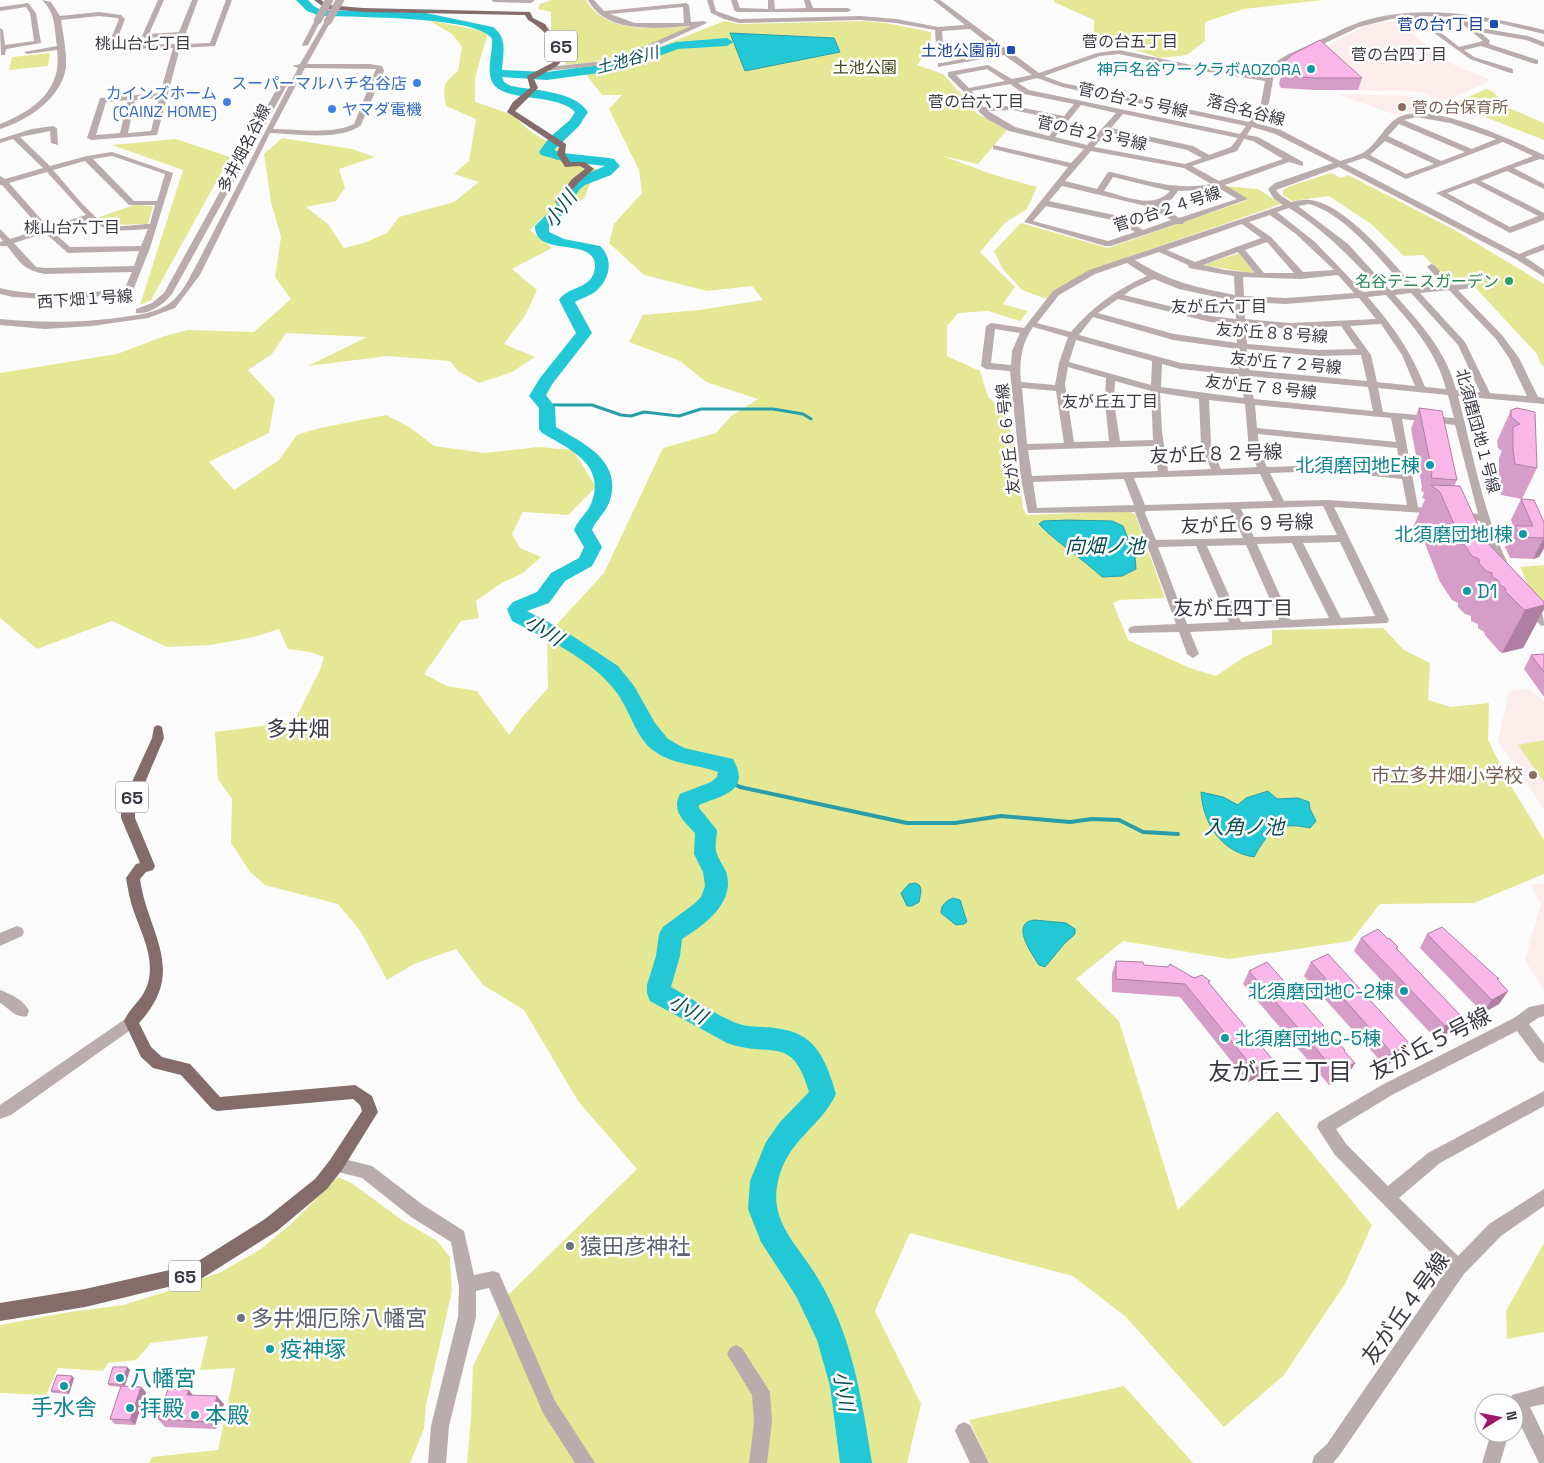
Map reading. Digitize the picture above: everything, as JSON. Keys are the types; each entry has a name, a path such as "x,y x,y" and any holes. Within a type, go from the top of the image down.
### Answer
{"main road":[{"name":"65","path":"317,0 326,7 363,10 528,12 530,19 542,25 552,38 568,51 549,69 530,78 534,88 516,104 511,112 533,124 563,146 564,158 568,165 582,164 590,169 585,175 575,181 559,201"},
{"name":"65","path":"0,1312 85,1298 195,1273 271,1225 321,1184 336,1165 354,1134 370,1112 367,1101 355,1092 217,1104 185,1069 158,1063 146,1052 130,1020 136,1017 150,997 158,974 158,960 134,891 133,878 141,868 148,866 128,818 128,806 158,738 158,730"}],"street":[{"path":"0,127 26,114 51,91 58,81 62,67 58,18 50,3 44,0"},
{"path":"161,0 145,36 182,34"},
{"path":"163,95 103,100 91,138 154,133 177,47 195,0"},
{"path":"58,18 99,14 119,16 122,19 113,41 122,47 213,45 228,0"},
{"name":"多井畑名谷線","path":"168,294 329,0"},
{"name":"多井畑名谷線","path":"171,307 193,277 302,66 340,0"},
{"path":"496,0 531,1 528,12"},
{"path":"591,0 592,4 603,13 621,23 633,25 704,23 726,18"},
{"path":"710,0 713,12 739,21 851,18 896,21 938,29 970,26"},
{"path":"734,0 737,10 848,10"},
{"path":"770,0 772,11"},
{"path":"807,0 810,10"},
{"path":"846,0 851,18"},
{"name":"落合名谷線","path":"936,0 1037,76 1062,85 1251,124 1278,132 1519,257 1544,274"},
{"path":"603,13 686,3 688,24"},
{"path":"0,9 28,5 33,13 38,43 1,51"},
{"path":"1455,14 1488,42 1458,49"},
{"path":"1016,62 950,74 967,90 1037,76 1099,54 1119,52 1196,68 1269,79 1274,68 1280,63 1355,26 1373,20 1414,15 1455,14 1544,31"},
{"path":"1414,15 1472,58 1510,72"},
{"path":"549,69 614,62 704,23"},
{"path":"938,29 940,46"},
{"path":"1472,29 1528,38 1544,45"},
{"path":"0,30 1,51"},
{"path":"1483,44 1535,62"},
{"path":"1,51 59,48"},
{"path":"941,65 1005,53"},
{"name":"菅の台２５号線","path":"977,59 1010,82 1019,99 1079,103 1255,139 1300,164"},
{"path":"268,131 340,131 354,128 380,71 379,68 370,66 293,66"},
{"name":"菅の台２３号線","path":"967,90 981,109 990,117 1012,130 1088,148 1186,166 1234,149 1268,97 1269,79"},
{"path":"123,136 132,98"},
{"path":"981,109 1019,99 1066,120"},
{"path":"1050,139 1079,103"},
{"name":"菅の台２４号線","path":"1121,112 1088,148 1028,222 1108,244 1180,222 1244,199 1186,166"},
{"path":"1340,163 1365,155 1385,138 1399,121 1410,115 1434,116 1502,140 1542,157"},
{"path":"1399,121 1472,152"},
{"path":"0,141 32,131 53,128 56,142"},
{"path":"1105,129 1190,148 1209,158"},
{"path":"14,136 48,169 91,216 103,226 116,228 153,226"},
{"path":"1385,138 1440,164"},
{"path":"1365,155 1406,177 1502,140"},
{"path":"996,147 1073,166"},
{"path":"0,291 18,295 37,296 128,293 146,248 169,174 112,154 87,158 1,181 47,231 68,250 146,248"},
{"path":"1542,157 1440,193 1510,230 1544,217"},
{"path":"87,158 132,203 160,203"},
{"path":"1098,192 1111,174 1176,189 1191,189 1217,184 1289,159"},
{"name":"北須磨団地１号線","path":"1340,163 1272,188 1273,194 1340,241 1389,294 1431,344 1442,362 1453,393 1484,518 1493,546 1508,577"},
{"path":"1507,168 1544,187"},
{"path":"1474,180 1544,217"},
{"path":"1061,183 1153,205 1180,222"},
{"path":"1153,205 1169,197 1176,189"},
{"path":"1045,202 1120,219 1142,233"},
{"name":"友が丘６６号線","path":"1484,518 1413,509 1326,502 1032,511 1022,447 1015,368 1017,352 1028,327 1056,293 1092,272 1270,211 1290,205 1313,203 1345,221 1365,238 1462,344 1486,396"},
{"path":"1270,211 1308,239 1362,296 1408,356 1422,390"},
{"path":"4,244 91,216"},
{"path":"1242,220 1268,240 1301,276"},
{"path":"0,232 4,244 34,269 45,271 138,269"},
{"path":"1192,266 1268,240"},
{"path":"1519,257 1544,247"},
{"path":"1159,249 1192,266 1238,274 1301,276 1341,272"},
{"path":"1240,249 1262,276"},
{"path":"1127,259 1154,276 1182,287 1240,299 1286,301 1468,286"},
{"path":"1431,267 1499,337 1514,358 1539,401"},
{"path":"1238,274 1244,374 1250,401 1254,450 1280,504"},
{"path":"1069,446 1061,388 1064,363 1074,336 1092,314 1116,296 1130,286 1154,276"},
{"name":"西下畑１号線","path":"0,316 77,318 137,312 154,306 168,294"},
{"path":"1116,296 1200,317 1241,322 1290,326 1383,321"},
{"name":"西下畑１号線","path":"0,322 45,326 74,324 156,314 171,307"},
{"name":"友が丘８８号線","path":"1092,314 1173,337 1243,347 1318,353 1364,352"},
{"path":"1344,324 1364,352 1380,414"},
{"name":"友が丘７２号線","path":"1015,368 986,366 991,326 1028,327 1074,336 1156,361 1180,366 1244,374 1539,401"},
{"path":"1156,361 1157,443 1164,474"},
{"name":"友が丘７８号線","path":"1064,363 1155,390 1204,397 1460,422"},
{"path":"1111,377 1109,390 1110,416 1116,444"},
{"path":"1016,385 1061,388"},
{"path":"1204,397 1206,445 1217,472"},
{"path":"1396,416 1413,509"},
{"path":"1251,430 1400,445"},
{"path":"1022,447 1157,443"},
{"name":"友が丘８２号線","path":"1026,479 1325,468 1407,476"},
{"path":"1128,475 1141,508 1140,514 1193,654"},
{"path":"1134,630 1384,620 1326,502"},
{"path":"1234,506 1248,541 1287,624"},
{"name":"友が丘６９号線","path":"1152,544 1200,544 1343,538"},
{"path":"1296,540 1337,622"},
{"path":"1200,544 1236,626"},
{"path":"1520,592 1544,622"},
{"path":"0,940 17,932"},
{"path":"0,996 12,1002 22,1011"},
{"name":"友が丘５号線","path":"1458,1268 1341,1150 1324,1127 1387,1090 1519,1023 1534,1012 1544,1010"},
{"path":"0,1112 130,1020"},
{"path":"1519,1023 1544,1056"},
{"path":"1388,1197 1434,1158 1544,1098"},
{"path":"336,1165 366,1171 417,1211 458,1237 468,1285 468,1315 442,1410 436,1450 437,1463"},
{"name":"友が丘４号線","path":"1321,1463 1333,1450 1458,1268 1495,1230 1544,1197"},
{"path":"468,1285 494,1279 548,1407 586,1463"},
{"path":"736,1354 761,1392 763,1422 758,1463"},
{"path":"1524,1400 1544,1395"},
{"path":"1524,1417 1544,1456"},
{"path":"964,1431 980,1463"},
{"path":"1491,1463 1497,1443"}],"shaded area":[{"path":"1397,21 1440,56 1456,66 1489,79 1489,82 1444,101 1425,93 1410,91 1358,90 1317,51 1367,25"},
{"name":"菅の台保育所","path":"1337,94 1406,96 1438,104 1422,111 1404,112 1396,115"},
{"name":"市立多井畑小学校","path":"1529,689 1544,700 1544,809 1498,741 1509,691"},
{"path":"1544,883 1544,991 1525,960 1541,904 1531,885"}],"green space":[{"path":"551,0 586,0 596,12 607,20 621,25 651,28 697,26 626,55 593,62 564,65 574,52 551,29 551,12 538,9 540,4"},
{"path":"1055,0 1323,0 1244,9 1205,22 1205,41 1187,55 1160,58 1094,36 1094,20 1054,2"},
{"name":"土池公園","path":"428,20 488,32 475,78 475,102 511,114 530,131 568,155 596,169 584,199 543,217 530,230 552,248 512,269 537,290 526,314 504,344 535,357 512,372 479,383 458,371 450,361 388,356 308,366 367,337 286,333 272,354 248,370 275,399 269,433 209,462 234,490 278,461 297,435 320,428 386,415 411,428 434,446 485,453 538,447 573,450 596,487 568,515 523,512 512,534 520,548 541,557 523,573 500,584 476,601 479,618 461,621 424,674 447,686 477,691 509,735 548,688 547,635 604,573 663,448 716,433 731,416 758,399 706,382 680,361 629,342 643,315 700,310 763,300 752,286 707,291 644,275 609,243 614,224 642,193 639,170 609,109 622,95 602,95 581,68 619,63 724,21 740,24 862,21 886,23 931,32 929,46 917,65 943,74 976,113 1007,130 978,164 943,156 994,175 1037,187 1027,209 1005,223 980,252 1015,287 1003,304 1028,311 1020,321 988,311 958,313 947,326 947,356 980,371 988,397 1005,412 1014,444 1014,479 1020,480 1023,509 1027,515 1128,511 1135,514 1165,598 1120,600 1113,603 1128,640 1190,668 1216,676 1244,657 1272,644 1272,630 1383,628 1404,650 1430,663 1428,700 1451,707 1489,703 1488,740 1508,781 1544,840 1544,874 1474,903 1380,904 1351,941 1229,959 1123,941 1076,979 1119,1021 1178,1210 1277,1111 1372,1225 1345,1284 1284,1375 1224,1427 1126,1317 1073,1276 910,1233 875,1311 921,1404 907,1463 467,1463 473,1366 508,1295 637,1169 578,1101 524,1010 483,985 456,949 414,964 387,980 361,932 338,904 265,885 250,872 231,843 232,799 218,779 215,732 294,722 320,670 324,657 310,652 288,649 279,629 254,637 210,645 167,647 112,621 37,649 0,618 0,373 117,354 165,336 188,330 254,332 291,299 275,277 281,237 271,202 264,154 282,138 352,149 375,157 339,169 345,188 336,201 306,207 328,224 344,248 364,243 387,233 399,217 454,202 479,182 454,174 469,161 476,119 446,106 445,86 449,79 458,71 462,47 452,34"},
{"path":"50,53 48,66 9,70 12,57"},
{"path":"1486,89 1493,92 1509,108 1544,123 1544,140 1452,104"},
{"path":"176,139 230,157 151,300 140,305 183,170 112,145"},
{"path":"1331,173 1341,178 1348,175 1453,229 1544,284 1544,367 1540,363 1537,354 1472,284 1453,284 1423,255 1404,256 1371,224 1329,196 1292,201 1283,195 1283,190 1290,186"},
{"path":"1225,186 1258,189 1281,204 1091,270 1046,299 1022,290 1002,268 994,251 1021,223 1108,248 1248,200"},
{"path":"134,205 153,206 148,224 116,224 99,217"},
{"path":"1239,253 1256,274 1203,265"},
{"path":"1544,565 1544,605 1529,587 1520,567"},
{"path":"1544,740 1544,782 1518,745"},
{"name":"多井畑厄除八幡宮","path":"338,1177 353,1184 402,1220 437,1241 450,1257 452,1291 426,1405 424,1429 410,1463 149,1463 152,1457 218,1450 235,1368 200,1370 208,1336 151,1343 136,1360 108,1363 103,1371 58,1368 46,1395 0,1393 0,1325 70,1312 123,1305 221,1272 261,1249 293,1222"},
{"path":"1544,1243 1544,1332 1507,1339 1506,1311"},
{"path":"1124,1386 1193,1463 989,1463 969,1420"}],"water":[{"path":"730,33 834,38 840,52 745,71"},
{"name":"向畑ノ池","path":"1043,521 1112,521 1123,526 1135,557 1136,569 1122,576 1102,577 1039,524"},
{"name":"入角ノ池","path":"1268,791 1277,799 1298,798 1309,802 1316,821 1310,828 1290,826 1276,830 1265,840 1254,857 1232,849 1223,842 1210,825 1205,815 1201,792 1223,797 1238,805 1246,798"},
{"path":"916,883 920,886 921,891 919,902 912,906 907,906 901,893 909,884"},
{"path":"953,898 960,900 967,922 964,924 956,925 941,913 944,904"},
{"path":"1035,920 1066,923 1075,929 1075,934 1045,967 1039,965 1028,946 1023,932 1027,922"}],"building":[{"path":"1320,40 1362,78 1284,76 1282,71 1285,61 1293,54"},
{"path":"1419,408 1442,411 1457,480 1431,478 1431,466"},
{"path":"1517,408 1535,412 1537,468 1515,464 1513,427 1520,424 1511,417 1511,410"},
{"path":"1431,485 1460,486 1485,540 1544,602 1544,605 1525,610 1506,592 1505,588 1499,584 1499,581 1492,577 1492,573 1486,571 1479,563 1479,559 1472,556 1460,538 1440,492"},
{"path":"1521,499 1534,500 1544,522 1544,538 1521,537 1515,526 1533,526"},
{"path":"1544,654 1544,672 1531,655"},
{"path":"1442,927 1499,979 1497,979 1508,991 1492,1000 1427,934"},
{"path":"1378,929 1398,947 1396,948 1462,1017 1445,1026 1361,938"},
{"path":"1328,954 1410,1044 1392,1053 1311,962"},
{"path":"1116,961 1143,962 1144,965 1168,967 1170,964 1194,978 1202,975 1210,981 1208,982 1253,1036 1255,1035 1273,1060 1254,1069 1185,984 1116,979"},
{"path":"1267,962 1355,1063 1336,1072 1249,971"},
{"name":"八幡宮","path":"113,1367 127,1367 122,1384 108,1384"},
{"name":"手水舎","path":"57,1375 72,1376 66,1391 51,1391"},
{"path":"121,1386 141,1387 130,1420 110,1419"},
{"name":"本殿","path":"168,1389 189,1390 187,1395 217,1396 210,1422 158,1419"}],"waterway":[{"name":"小川","path":"302,0 311,9 320,13 426,16 489,29 498,39 496,77 499,84 507,89 560,99 577,107 582,112 546,152 562,157 609,162 613,166 606,172 580,182 574,187 561,208 542,226 542,234 559,242 594,249 602,259 599,277 591,288 567,300 584,333 546,381 537,396 547,407 548,429 591,456 600,471 603,483 600,505 583,530 593,547 590,556 585,562 558,577 544,596 517,609 519,616 558,636 611,671 627,691 647,728 660,745 679,755 725,765 729,772 728,781 719,788 688,800 688,811 706,830 705,854 715,871 716,886 714,895 702,911 687,924 671,934 668,956 659,985 659,993 736,1035 783,1040 800,1047 809,1058 818,1077 823,1094 789,1131 775,1151 764,1181 762,1209 777,1243 793,1264 812,1296 832,1340 845,1386 856,1463"},
{"name":"土池谷川","path":"497,73 547,76 628,63 676,46 727,42"},
{"path":"544,405 592,405 621,415 631,416 644,412 679,416 701,409 773,409 803,414 811,419"},
{"path":"728,781 740,787 907,823 955,823 1001,816 1070,822 1092,819 1119,820 1143,832 1178,834"}],"place":[{"name":"菅の台1丁目","path":"1494,24"},
{"name":"土池公園前","path":"1011,50"},
{"name":"神戸名谷ワークラボAOZORA","path":"1311,69"},
{"name":"スーパーマルハチ名谷店","path":"417,83"},
{"name":"カインズホーム (CAINZ HOME)","path":"227,102"},
{"name":"菅の台保育所","path":"1402,107"},
{"name":"ヤマダ電機","path":"332,109"},
{"name":"名谷テニスガーデン","path":"1509,281"},
{"name":"北須磨団地E棟","path":"1430,465"},
{"name":"北須磨団地I棟","path":"1523,534"},
{"name":"D1","path":"1467,591"},
{"name":"市立多井畑小学校","path":"1533,775"},
{"name":"北須磨団地C-2棟","path":"1404,991"},
{"name":"北須磨団地C-5棟","path":"1225,1038"},
{"name":"猿田彦神社","path":"570,1246"},
{"name":"多井畑厄除八幡宮","path":"241,1318"},
{"name":"疫神塚","path":"270,1349"},
{"name":"八幡宮","path":"120,1378"},
{"name":"手水舎","path":"64,1386"},
{"name":"拝殿","path":"130,1408"},
{"name":"本殿","path":"195,1415"}],"district":[{"name":"菅の台五丁目","path":"1130,41"},
{"name":"桃山台七丁目","path":"143,43"},
{"name":"菅の台四丁目","path":"1399,54"},
{"name":"菅の台六丁目","path":"976,101"},
{"name":"桃山台六丁目","path":"72,227"},
{"name":"友が丘六丁目","path":"1219,306"},
{"name":"友が丘五丁目","path":"1110,401"},
{"name":"友が丘四丁目","path":"1233,608"},
{"name":"多井畑","path":"298,728"},
{"name":"友が丘三丁目","path":"1280,1071"}]}
